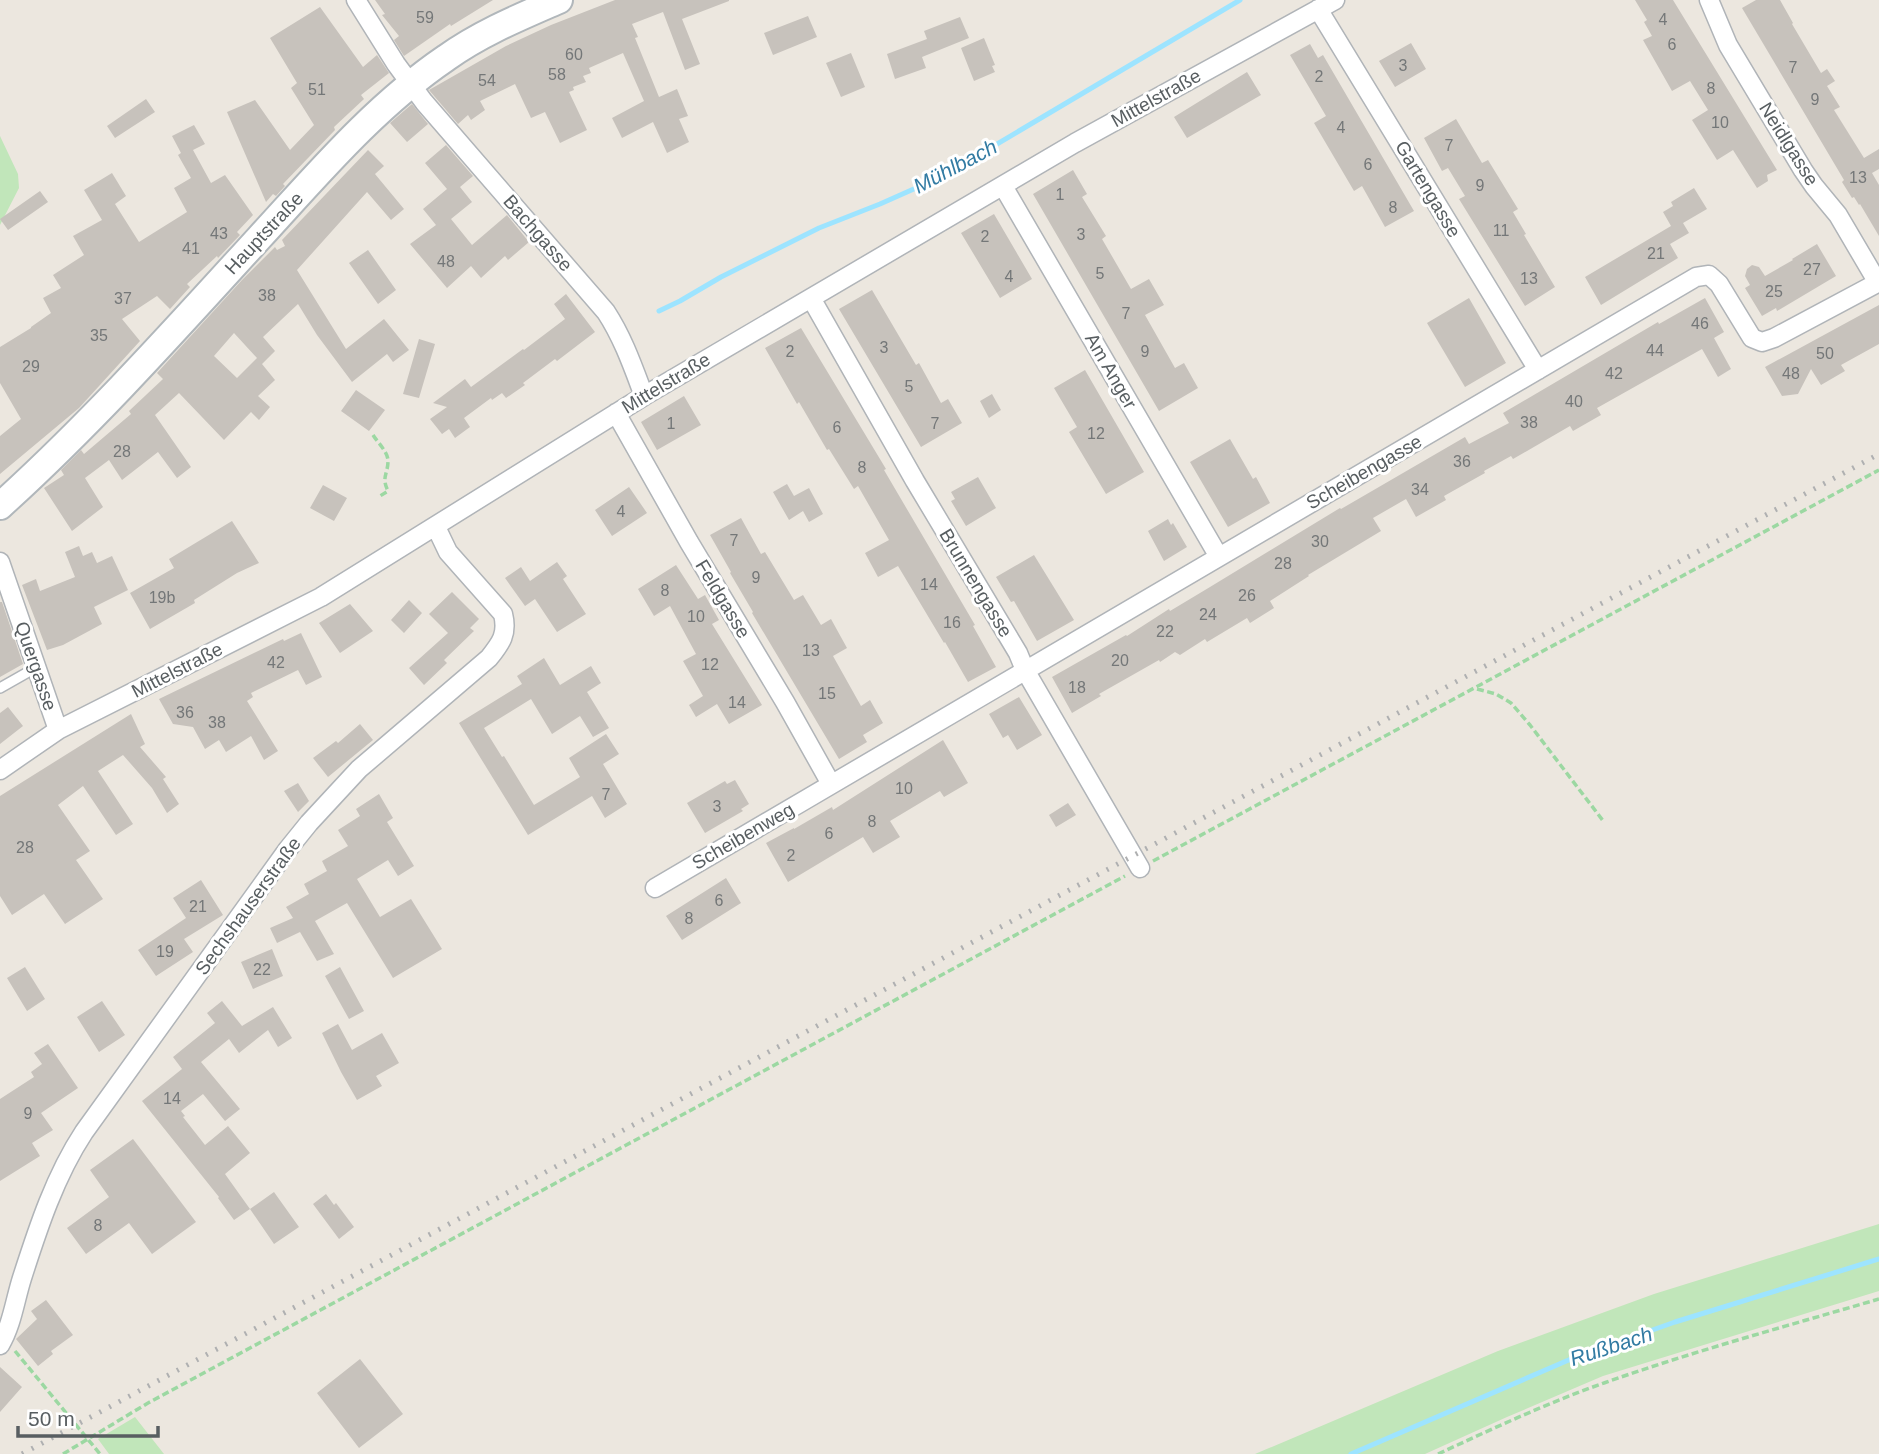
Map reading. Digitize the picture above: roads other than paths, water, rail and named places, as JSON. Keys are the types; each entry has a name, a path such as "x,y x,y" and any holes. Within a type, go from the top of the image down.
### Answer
{"main road":[{"name":"Hauptstraße","path":"0,506 111,400 377,113 448,56 512,20 559,0"}],"street":[{"name":"Bachgasse","path":"356,0 410,84 606,312 621,337 644,396"},
{"name":"Mittelstraße","path":"0,770 58,730 321,597 644,396 1087,136 1335,0"},
{"name":"Neidlgasse","path":"1709,0 1728,45 1803,170 1838,215 1878,282"},
{"name":"Gartengasse","path":"1318,9 1538,370"},
{"name":"Am Anger","path":"1003,186 1219,557"},
{"name":"Scheibengasse","path":"831,784 1696,277 1709,275 1719,284 1752,338 1762,342 1878,282"},
{"name":"Brunnengasse","path":"811,298 1140,868"},
{"name":"Feldgasse","path":"616,413 831,784"},
{"name":"Sechshauserstraße","path":"3,1332 58,1178 84,1132 288,849 309,822 359,769 498,648 506,626 503,614 448,552 436,527"},
{"name":"Quergasse","path":"0,562 58,730"},
{"name":"Scheibenweg","path":"655,888 831,784"}],"lane":[{"path":"0,688 37,667"}],"waterway":[{"name":"Mühlbach","path":"659,311 819,228 943,176 1240,0"},
{"name":"Rußbach","path":"1351,1454 1571,1359 1675,1322 1879,1259"}],"railway":[{"path":"22,1454 1879,454"}]}
